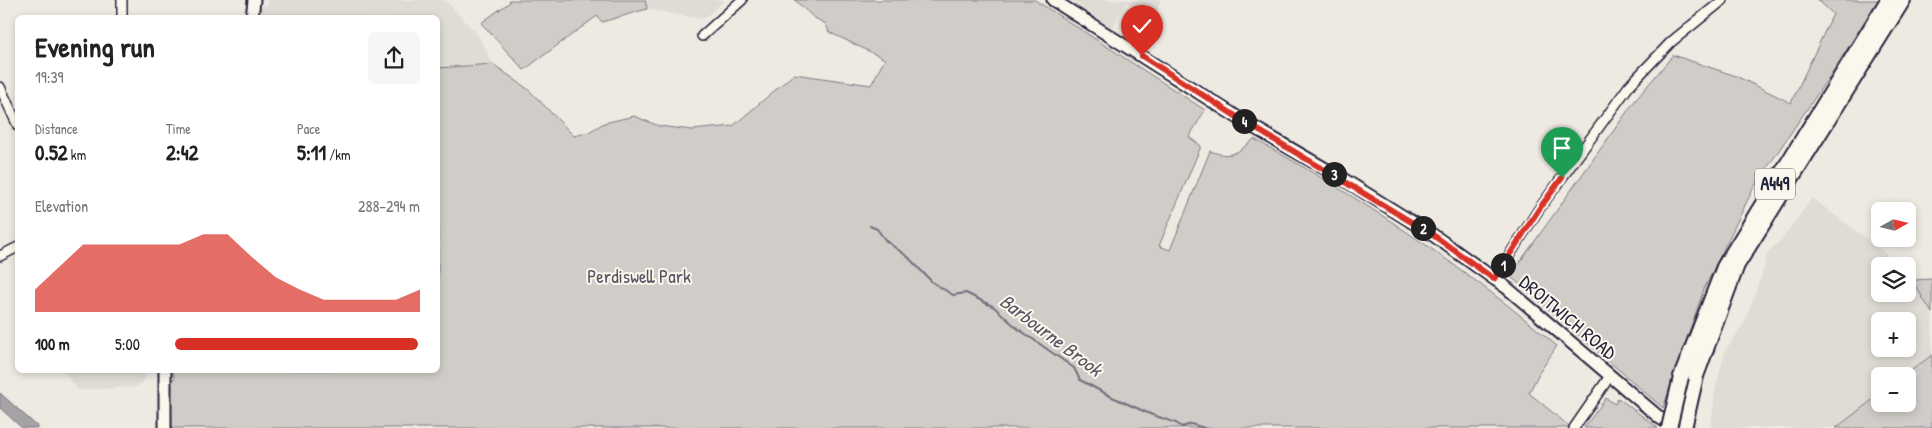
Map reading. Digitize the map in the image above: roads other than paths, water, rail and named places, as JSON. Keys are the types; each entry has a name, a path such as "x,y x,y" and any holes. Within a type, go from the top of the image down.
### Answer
{"highway":[{"name":"A449","path":"1669,428 1724,267 1888,0"},
{"name":"A449","path":"1684,428 1688,377 1737,264 1903,0"}],"main road":[{"path":"252,15 254,0"},
{"name":"DROITWICH ROAD","path":"1053,0 1242,120 1433,235 1494,279 1660,418 1676,428"},
{"path":"165,373 165,428"}],"street":[{"path":"122,0 122,15"},
{"path":"702,36 742,0"},
{"path":"1494,279 1539,209 1629,86 1671,42 1723,0"},
{"path":"0,87 15,120"},
{"path":"0,256 15,249"},
{"path":"1574,428 1610,376"}],"waterway":[{"name":"Barbourne Brook","path":"870,226 877,229 886,241 908,257 932,282 953,295 966,293 994,307 1017,328 1074,368 1080,380 1110,396 1182,427 1191,424 1204,428"}],"park label":[{"name":"Perdiswell Park","path":"639,276"}]}
